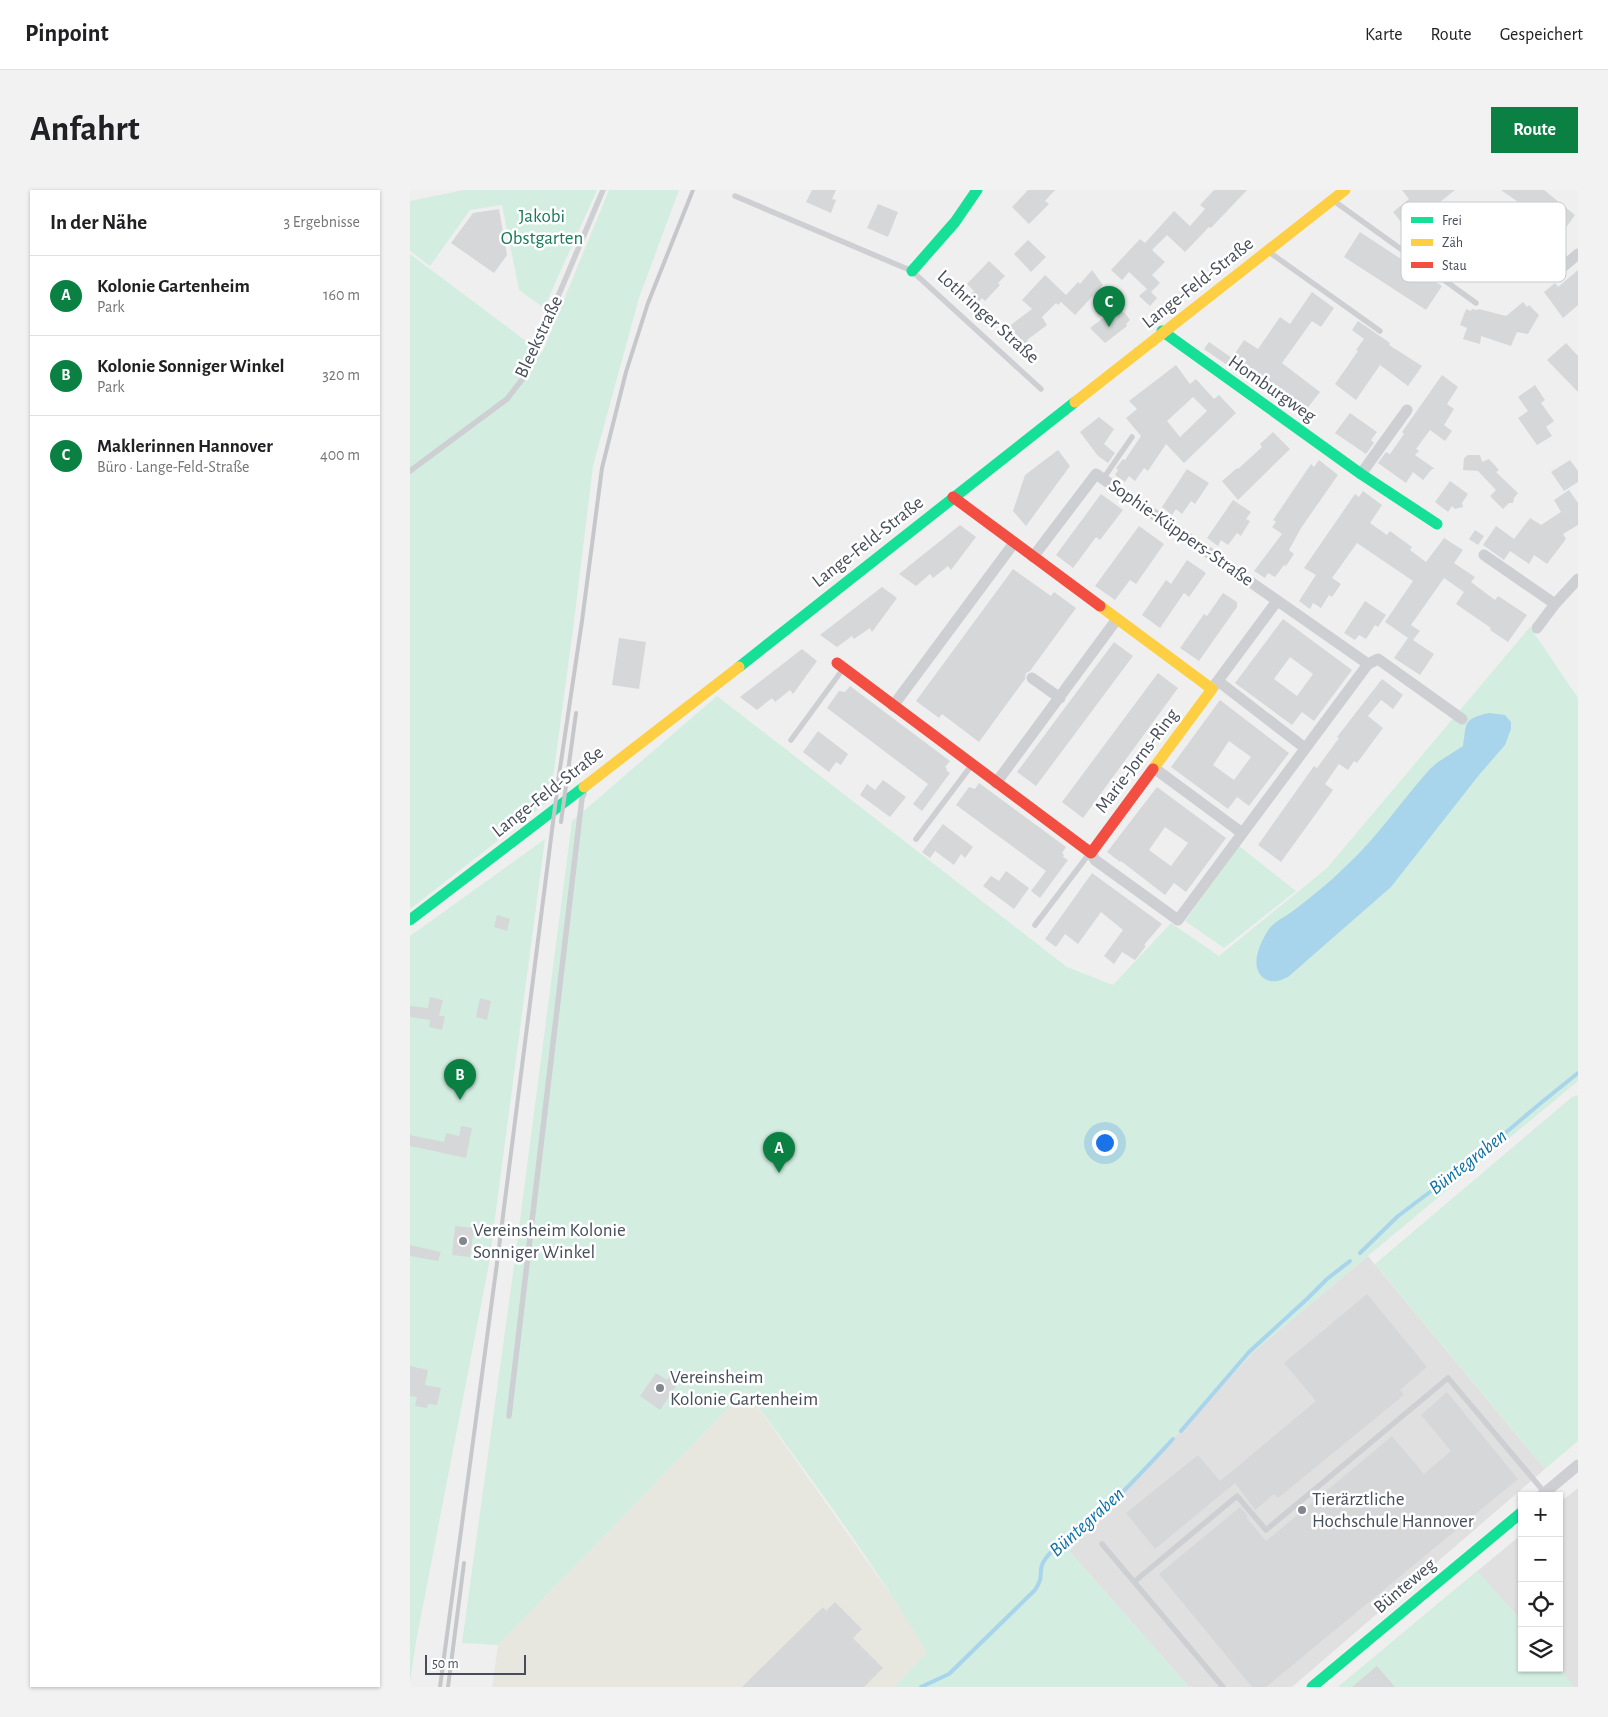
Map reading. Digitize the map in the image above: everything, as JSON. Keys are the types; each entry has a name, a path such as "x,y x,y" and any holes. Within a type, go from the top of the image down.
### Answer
{"street":[{"name":"Lothringer Straße","path":"912,271 955,222 976,190"},
{"name":"Lange-Feld-Straße","path":"410,920 1345,190"},
{"path":"1566,264 1578,254"},
{"name":"Homburgweg","path":"1162,332 1361,474 1437,524"},
{"path":"1361,474 1407,410"},
{"name":"Sophie-Küppers-Straße","path":"1033,557 1096,474 1368,664 1378,659 1462,718"},
{"path":"954,497 1117,619 1306,748"},
{"path":"893,706 1014,543"},
{"path":"1484,555 1555,604"},
{"path":"1537,628 1555,604 1578,579"},
{"path":"1215,685 1278,602"},
{"path":"996,782 1117,619"},
{"path":"841,665 893,706 1091,853 1095,860 1178,920 1368,664"},
{"path":"1032,678 1060,698"},
{"name":"Marie-Jorns-Ring","path":"1091,853 1215,685"},
{"path":"1154,768 1242,833"},
{"path":"1545,1492 1578,1465"},
{"name":"Bünteweg","path":"1312,1687 1518,1515"}],"lane":[{"name":"Bleekstraße","path":"410,471 507,399 524,377 603,190"},
{"name":"Lothringer Straße","path":"735,196 912,271 1041,389"},
{"path":"1332,200 1401,249"},
{"path":"1267,251 1380,330"},
{"path":"1447,282 1476,303"},
{"path":"1103,479 1132,437"},
{"path":"791,740 841,665"},
{"path":"916,839 972,765"},
{"path":"509,1416 582,798 590,781"},
{"path":"1035,925 1091,853"},
{"path":"1134,1582 1237,1496 1266,1530 1448,1378 1541,1492"},
{"path":"1102,1544 1222,1687"}],"shaded area":[{"name":"Tierärztliche Hochschule Hannover","path":"1368,1256 1545,1469 1292,1687 1189,1687 1069,1551 1254,1351"},
{"path":"746,1390 901,1609 928,1653 894,1687 492,1687 498,1645"},
{"name":"Tierärztliche Hochschule Hannover","path":"1578,1488 1578,1687 1338,1687 1518,1537 1518,1672 1563,1672 1563,1500"}],"green space":[{"name":"Jakobi Obstgarten","path":"464,190 597,190 544,308 519,290 502,205 470,210 430,266 410,251 410,201"},
{"path":"609,190 679,190 639,298 593,466 550,800 410,909 410,254 542,353"},
{"path":"1530,627 1578,698 1578,1081 1254,1351 1069,1551 1189,1687 894,1687 927,1653 863,1552 746,1390 498,1645 462,1643 514,1266 572,821 717,696 1067,967 1113,985 1171,923 1219,956 1327,868"},
{"path":"545,839 489,1264 410,1681 410,936"},
{"path":"1239,846 1296,891 1224,948 1185,921"},
{"path":"1578,1095 1578,1441 1545,1469 1375,1264 1572,1097"},
{"name":"Tierärztliche Hochschule Hannover","path":"1477,1571 1518,1617 1518,1672 1563,1672 1575,1687 1338,1687"}],"water":[{"path":"1489,713 1505,715 1511,722 1511,729 1505,745 1391,887 1288,977 1272,981 1267,980 1261,975 1256,963 1257,956 1262,941 1271,926 1320,890 1357,856 1430,769 1463,746 1467,723 1474,717"}],"building":[{"path":"812,190 836,190 832,199 836,200 831,213 806,202"},
{"path":"1028,190 1055,190 1045,201 1049,204 1029,224 1012,207"},
{"path":"1214,190 1247,190 1185,252 1167,235 1152,250 1165,262 1152,275 1160,283 1151,292 1157,298 1150,306 1139,296 1147,289 1129,272 1122,280 1111,270 1140,239 1145,243 1174,211 1190,226 1205,209 1200,205"},
{"path":"1402,190 1455,190 1440,202 1405,202 1409,199"},
{"path":"1501,190 1544,190 1559,202 1518,202"},
{"path":"878,204 898,212 888,237 867,228"},
{"path":"1401,206 1401,222 1393,212"},
{"path":"1566,208 1575,215 1566,227"},
{"path":"499,209 507,255 494,273 451,243 473,213"},
{"path":"1360,232 1401,259 1401,282 1436,282 1442,286 1426,310 1344,257"},
{"path":"1028,240 1046,257 1031,272 1014,254"},
{"path":"989,261 1005,276 998,283 1000,285 985,301 982,298 971,310 963,302 974,291 967,284"},
{"path":"1092,270 1103,285 1075,315 1061,302 1058,305 1056,303 1042,317 1047,325 1014,352 1000,333 1032,309 1022,300 1045,275 1066,295 1078,282 1080,284"},
{"path":"1578,270 1578,305 1563,318 1544,292 1555,283 1558,287"},
{"path":"1312,292 1334,308 1321,327 1312,321 1282,363 1320,392 1303,414 1231,360 1227,365 1204,349 1209,342 1232,358 1244,340 1258,349 1280,317 1290,324"},
{"path":"1523,302 1539,315 1528,334 1517,332 1511,346 1481,336 1480,344 1463,339 1467,328 1460,325 1466,309 1471,311 1472,309 1479,309 1506,316"},
{"path":"1116,308 1125,313 1130,320 1126,324 1127,326 1105,343 1090,328"},
{"path":"1358,321 1390,343 1389,345 1422,366 1408,386 1380,365 1356,400 1335,384 1364,339 1352,330"},
{"path":"1566,343 1578,356 1578,392 1547,360"},
{"path":"1176,365 1190,384 1196,379 1214,399 1219,395 1236,413 1184,463 1166,444 1148,471 1144,468 1135,481 1129,476 1125,482 1115,475 1118,470 1116,468 1123,459 1125,460 1141,436 1126,418 1137,409 1129,401","holes":["1193,397 1207,411 1180,437 1167,421"]},
{"path":"1442,375 1458,387 1447,404 1454,409 1444,425 1452,431 1445,441 1430,430 1416,449 1419,451 1415,455 1435,469 1432,469 1423,480 1413,472 1406,483 1378,463 1386,452 1390,454 1404,434 1402,432"},
{"path":"1535,385 1545,400 1541,403 1554,421 1546,427 1552,436 1537,445 1518,418 1528,411 1518,397"},
{"path":"1350,413 1377,432 1371,440 1374,443 1366,454 1335,433"},
{"path":"1099,417 1114,429 1104,444 1115,453 1108,463 1098,456 1080,432"},
{"path":"1273,432 1290,449 1238,500 1222,481 1262,447 1260,444"},
{"path":"1058,450 1070,466 1026,526 1013,511 1025,475"},
{"path":"1468,455 1480,455 1482,462 1489,459 1499,470 1496,472 1518,493 1513,503 1509,503 1503,509 1490,496 1496,490 1478,471 1463,470 1464,458"},
{"path":"1319,460 1338,475 1301,528 1289,550 1294,554 1286,566 1284,565 1275,577 1268,573 1265,578 1254,571 1282,534 1272,527 1276,522 1273,520 1311,464 1314,467"},
{"path":"1570,460 1578,471 1578,482 1564,491 1551,472"},
{"path":"1187,469 1209,483 1195,504 1191,501 1182,514 1176,509 1172,515 1162,507"},
{"path":"1450,481 1468,494 1462,503 1463,507 1455,509 1452,506 1448,512 1435,502"},
{"path":"1569,490 1578,503 1578,525 1563,534 1566,539 1547,564 1534,555 1529,564 1510,551 1504,560 1483,545 1496,526 1514,539 1530,518 1541,525 1561,512 1554,500"},
{"path":"1363,491 1382,505 1370,523 1387,535 1390,531 1412,547 1410,550 1426,562 1444,538 1463,550 1454,563 1475,577 1471,582 1495,600 1498,596 1527,615 1508,642 1456,604 1464,592 1444,578 1411,625 1420,631 1413,640 1434,654 1420,675 1394,658 1408,638 1385,622 1413,581 1357,543 1332,578 1341,584 1332,597 1329,595 1321,608 1313,603 1310,609 1299,601 1316,575 1304,568 1355,494 1359,497"},
{"path":"1101,494 1123,510 1100,540 1096,537 1073,568 1056,555"},
{"path":"1233,500 1251,512 1246,519 1250,521 1241,536 1237,533 1228,545 1221,540 1218,546 1207,538"},
{"path":"960,525 976,537 951,570 948,566 933,578 930,574 916,586 899,574"},
{"path":"1139,526 1164,544 1136,584 1130,580 1115,600 1095,586"},
{"path":"1475,530 1484,536 1478,545 1469,539"},
{"path":"1187,560 1206,573 1189,597 1184,593 1160,628 1142,615 1166,580 1171,584"},
{"path":"1013,569 1051,596 1054,592 1076,608 1030,671 1026,673 1025,679 979,742 942,714 939,718 916,701"},
{"path":"882,587 897,598 872,632 870,628 854,639 852,636 837,647 820,635"},
{"path":"1223,593 1237,602 1237,607 1199,661 1180,648 1204,614 1207,616"},
{"path":"1365,601 1386,615 1378,627 1375,625 1366,639 1359,635 1355,640 1344,633"},
{"path":"1283,619 1352,670 1314,721 1302,712 1292,725 1235,683","holes":["1290,657 1313,674 1297,696 1274,679"]},
{"path":"619,638 646,642 639,689 612,685"},
{"path":"1114,642 1133,656 1036,786 1017,772"},
{"path":"802,649 817,661 793,694 790,690 775,702 772,698 757,710 740,697"},
{"path":"1158,673 1178,688 1083,818 1062,802"},
{"path":"1382,679 1403,695 1393,709 1381,700 1368,716 1383,728 1357,763 1354,761 1348,770 1339,764 1325,784 1333,790 1281,862 1258,845 1314,766 1317,768 1339,738 1337,737"},
{"path":"850,686 950,761 945,767 950,773 922,811 913,804 928,784 827,708 839,691 845,692"},
{"path":"1220,700 1289,753 1249,806 1237,797 1228,809 1171,767","holes":["1229,741 1251,757 1234,780 1213,765"]},
{"path":"818,731 848,754 841,765 836,762 829,772 803,752"},
{"path":"883,780 906,797 890,817 860,795 867,784 875,790"},
{"path":"979,783 1066,847 1062,853 1063,857 1068,860 1040,898 1031,891 1046,871 956,805 969,787 975,789"},
{"path":"1157,787 1226,838 1186,892 1174,883 1165,895 1107,852","holes":["1165,827 1188,843 1171,866 1149,850"]},
{"path":"943,824 973,847 965,858 961,854 954,865 935,851 930,858 922,852"},
{"path":"1006,871 1029,888 1014,909 983,886 991,876 999,881"},
{"path":"1092,873 1162,924 1144,945 1146,946 1135,960 1122,952 1114,964 1104,956 1123,930 1101,912 1078,944 1065,934 1056,947 1045,939"},
{"path":"497,915 510,919 507,931 494,927"},
{"path":"430,997 443,1000 439,1016 445,1016 442,1030 429,1027 430,1020 410,1017 410,1006 428,1008"},
{"path":"480,998 491,1001 487,1020 476,1017"},
{"path":"461,1126 472,1128 466,1158 410,1146 410,1135 444,1142 446,1133 459,1136"},
{"name":"Vereinsheim Kolonie Sonniger Winkel","path":"455,1226 474,1228 470,1257 452,1255"},
{"path":"410,1245 441,1252 438,1261 410,1256"},
{"path":"1367,1294 1427,1367 1400,1390 1404,1395 1278,1498 1274,1494 1255,1510 1235,1483 1155,1549 1126,1513 1198,1455 1220,1481 1316,1401 1284,1363"},
{"path":"410,1366 428,1370 425,1385 441,1388 437,1405 428,1404 427,1408 415,1406 417,1397 410,1396"},
{"name":"Vereinsheim Kolonie Gartenheim","path":"672,1372 681,1379 660,1410 640,1396 656,1373 667,1380"},
{"path":"1447,1392 1518,1479 1266,1687 1252,1687 1159,1574 1240,1507 1266,1541 1392,1436 1424,1474 1451,1451 1421,1415"},
{"path":"835,1602 862,1629 853,1638 883,1668 864,1687 742,1687 823,1607 826,1611"},
{"path":"1377,1666 1395,1687 1352,1687"}],"waterway":[{"name":"Büntegraben","path":"1360,1253 1398,1216 1478,1156 1578,1073"},
{"name":"Büntegraben","path":"1181,1431 1249,1352 1327,1279 1350,1261"},
{"name":"Büntegraben","path":"921,1687 949,1674 1035,1590 1040,1580 1042,1564 1047,1556 1095,1519 1173,1439"}],"railway":[{"path":"440,1687 497,1263 559,775 602,468 626,372 648,303 693,190"},
{"path":"561,822 576,713"},
{"path":"448,1687 464,1563"}],"traffic: fast":[{"path":"912,271 955,222 977,190"},
{"path":"1162,331 1361,474 1437,524"},
{"path":"739,667 1075,402"},
{"path":"410,920 584,787"},
{"path":"1312,1687 1518,1515"}],"traffic: slow":[{"path":"1075,402 1345,190"},
{"path":"1100,606 1212,689 1153,769"},
{"path":"584,787 739,667"}],"traffic: jam":[{"path":"953,497 1100,606"},
{"path":"837,663 1091,853 1153,769"}],"place":[{"name":"Maklerinnen Hannover","path":"1109,327"},
{"name":"Kolonie Sonniger Winkel","path":"460,1100"},
{"name":"Kolonie Gartenheim","path":"779,1173"},
{"name":"Vereinsheim Kolonie Sonniger Winkel","path":"463,1241"},
{"name":"Vereinsheim Kolonie Gartenheim","path":"660,1388"},
{"name":"Tierärztliche Hochschule Hannover","path":"1302,1510"}]}
